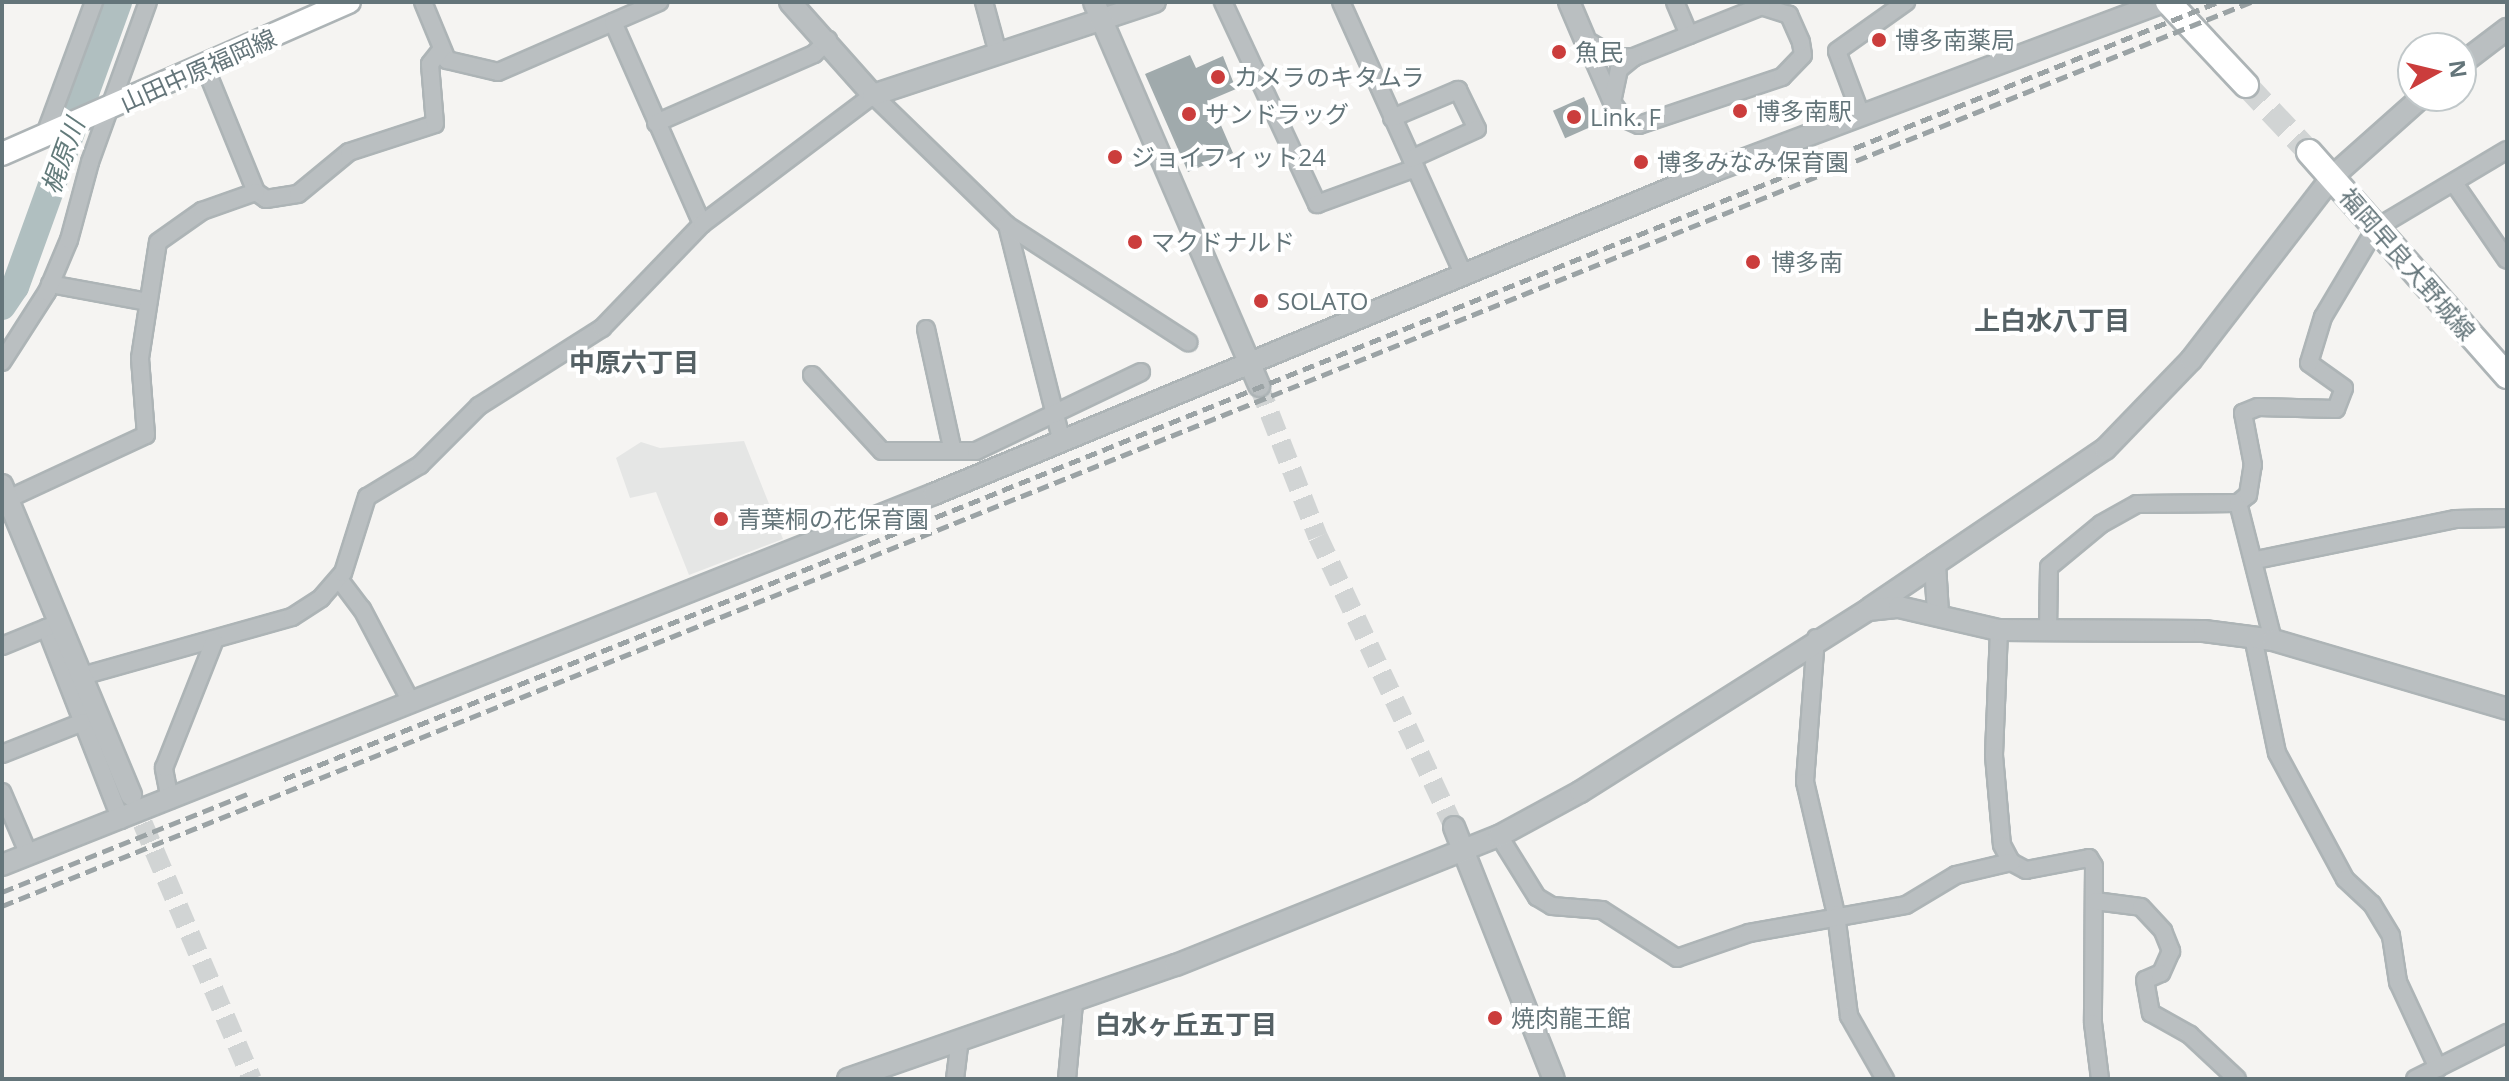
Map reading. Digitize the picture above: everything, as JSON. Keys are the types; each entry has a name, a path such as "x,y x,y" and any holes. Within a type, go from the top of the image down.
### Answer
{"main road":[{"name":"山田中原福岡線","path":"2,154 349,2"},
{"path":"2165,2 2246,85"},
{"name":"福岡早良大野城線","path":"2309,152 2507,376"}],"street":[{"path":"48,136 94,2"},
{"path":"2,362 50,284 101,112 148,2"},
{"path":"423,2 447,60 498,72 659,2"},
{"path":"790,2 828,40 873,95 1007,225 1188,342"},
{"path":"984,2 997,50"},
{"path":"82,676 214,642 292,617 339,579 367,497 413,470 479,406 602,328 702,224 873,95 1097,11 1155,2"},
{"path":"1223,2 1317,204 1414,164 1477,129 1458,90 1392,118"},
{"path":"1341,2 1463,274"},
{"path":"1569,2 1612,102 1623,118 1639,125 1658,123 1782,77 1803,55 1789,15 1777,7 1762,6 1634,57 1619,69 1612,102"},
{"path":"1675,2 1689,35"},
{"path":"1861,115 1839,70 1837,51 1906,2"},
{"path":"2,865 121,820 410,700 1250,364 1463,274 1861,115 2165,2"},
{"path":"1097,11 1259,386"},
{"path":"613,22 702,224"},
{"path":"2477,52 2507,29"},
{"path":"1584,38 1616,58 1634,57"},
{"path":"656,123 814,54 828,40"},
{"path":"205,67 256,192 266,199 298,194 349,152 435,124 430,64 441,50"},
{"path":"848,1079 1074,1003 1463,851 1499,836 1580,792 1816,638 1868,610 2061,482 2144,412 2332,177 2405,112"},
{"path":"2048,631 2049,567 2101,524 2137,504 2238,503 2248,495 2253,465 2243,413 2258,407 2316,412 2343,402 2344,388 2309,363 2323,317 2376,228 2507,150"},
{"path":"2454,183 2507,260"},
{"path":"121,820 83,722 53,625 5,492 146,435 140,358 158,242 202,211 256,192"},
{"path":"1007,225 1052,419 1061,438"},
{"path":"50,284 148,302"},
{"path":"926,329 952,447"},
{"path":"812,375 882,451 952,447 976,451 1052,419 1071,401 1141,372"},
{"path":"2238,503 2256,560 2277,753 2345,879 2372,904 2391,936 2398,982 2438,1068"},
{"path":"2256,560 2455,519 2507,518"},
{"path":"1935,564 1938,613"},
{"path":"339,579 362,609 410,700"},
{"path":"1868,610 1899,607 1938,613 1999,630 2204,631 2263,638 2507,709"},
{"path":"2,646 53,625"},
{"path":"53,625 82,676 131,795"},
{"path":"1999,630 1994,756 2002,845 2011,862"},
{"path":"1816,638 1805,782 1836,914 1849,1016 1885,1079"},
{"path":"170,800 164,768 214,642"},
{"path":"2,754 83,722"},
{"path":"2,792 29,855"},
{"path":"1454,827 1554,1079"},
{"path":"1499,836 1537,897 1552,906 1602,910 1677,958 1836,914 1906,905 1956,875 2011,862 2038,870 2089,858 2095,901 2093,1023 2100,1079"},
{"path":"2095,901 2141,907 2163,931 2171,951 2161,973 2145,980 2151,1013 2190,1035 2237,1079"},
{"path":"1067,1079 1074,1003"},
{"path":"2415,1079 2507,1033"},
{"path":"955,1079 960,1040"}],"shaded area":[{"name":"青葉桐の花保育園","path":"744,441 783,539 689,575 656,492 630,498 616,458 641,442 660,448"}],"building":[{"name":"サンドラッグ","path":"1190,55 1196,68 1223,56 1236,89 1210,100 1233,153 1188,172 1145,74"},
{"name":"Link. F","path":"1584,97 1596,124 1565,138 1553,111"}],"waterway":[{"name":"梶原川","path":"2,306 15,287 118,2"}],"tunnel":[{"path":"2246,85 2309,152"},
{"path":"1259,386 1318,537 1454,827"},
{"path":"131,796 252,1079"}],"railway":[{"path":"284,779 2218,2"},
{"path":"2,906 2251,2"},
{"path":"2,892 247,794"}],"place":[{"name":"博多南薬局","path":"1879,40"},
{"name":"魚民","path":"1559,52"},
{"name":"カメラのキタムラ","path":"1218,77"},
{"name":"博多南駅","path":"1740,111"},
{"name":"サンドラッグ","path":"1189,114"},
{"name":"Link. F","path":"1574,117"},
{"name":"ジョイフィット24","path":"1115,157"},
{"name":"博多みなみ保育園","path":"1641,162"},
{"name":"マクドナルド","path":"1135,242"},
{"name":"博多南","path":"1753,262"},
{"name":"SOLATO","path":"1261,301"},
{"name":"青葉桐の花保育園","path":"721,519"},
{"name":"焼肉龍王館","path":"1495,1018"}],"district":[{"name":"上白水八丁目","path":"2052,321"},
{"name":"中原六丁目","path":"634,363"},
{"name":"白水ヶ丘五丁目","path":"1186,1025"}]}
